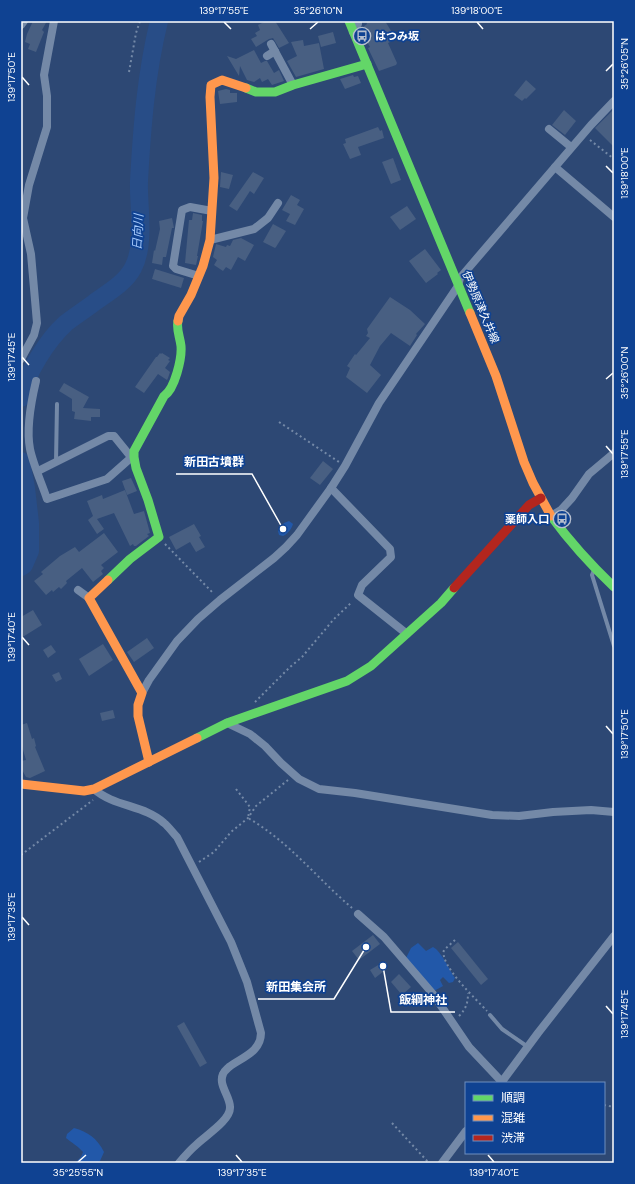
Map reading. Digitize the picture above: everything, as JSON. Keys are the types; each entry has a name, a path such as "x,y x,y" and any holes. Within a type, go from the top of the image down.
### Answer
{"street":[{"path":"21,25 24,21"},
{"path":"21,359 34,335 37,323 32,254 23,218 29,185 46,127 47,96 44,75 54,21"},
{"name":"伊勢原津久井線","path":"349,21 496,376 524,462 551,516 571,544 614,587"},
{"path":"353,32 358,24 358,21"},
{"path":"267,56 273,48 292,86"},
{"path":"89,598 130,559 159,537 147,496 133,464 132,457 177,374 181,352 177,325 179,316 191,295 199,276 210,240 214,178 210,85 222,80 256,92 274,92 367,64"},
{"path":"149,762 138,716 138,705 149,680 178,640 198,619 286,547 297,535 345,466 379,403 458,286 460,278 582,134 614,101"},
{"path":"549,129 571,147"},
{"path":"555,166 614,217"},
{"path":"210,240 254,229 268,218 278,203"},
{"path":"199,276 176,269 173,266 182,210 190,207 212,211"},
{"path":"36,382 25,419 30,449 47,499 107,479 132,457"},
{"path":"38,471 108,436 114,436 132,457"},
{"path":"551,516 561,510 572,498 589,474 614,453"},
{"path":"331,488 390,549 391,557 362,586 358,595 407,634"},
{"path":"97,792 149,762 226,723 348,681 371,666 441,603 529,505 541,498"},
{"path":"78,590 89,598 142,693"},
{"path":"226,723 250,734 265,746 299,779 319,789 355,793 492,815 519,816 591,810 614,812"},
{"path":"21,784 97,792 112,800 150,814 164,823 176,837 231,942 251,996 261,1033 261,1039 255,1050 236,1062 222,1075 222,1081 230,1106 228,1115 179,1163"},
{"path":"358,914 384,937 433,994 469,1047 502,1082 614,936"},
{"path":"442,1163 465,1132"},
{"path":"449,1155 454,1163"}],"lane":[{"path":"56,462 57,404"},
{"path":"595,569 592,575 614,646"},
{"path":"490,1015 502,1029 528,1047"}],"path":[{"path":"129,72 136,33 140,21"},
{"path":"582,134 614,159"},
{"path":"279,422 345,466"},
{"path":"159,537 220,600"},
{"path":"254,703 302,657 334,619 358,595"},
{"path":"191,866 214,852 231,832 248,818 256,806 295,775"},
{"path":"236,789 250,807 248,818"},
{"path":"21,856 97,792"},
{"path":"248,818 263,826 291,850 331,890 358,914"},
{"path":"455,940 444,950 444,957 468,992 490,1015"},
{"path":"452,1022 466,1007 468,992"},
{"path":"392,1123 428,1163"}],"shaded area":[{"path":"289,521 293,524 290,530 283,536 279,535 278,531 284,523"},
{"path":"418,943 426,951 433,947 439,952 455,978 453,982 449,983 443,977 440,980 443,986 434,991 406,958 411,948"},
{"path":"74,1128 84,1131 95,1139 104,1152 100,1161 97,1163 75,1163 81,1157 83,1152 66,1138 67,1134"}],"building":[{"path":"33,21 47,21 42,30 44,32 36,52 28,49 30,44 25,42"},
{"path":"266,21 275,21 289,43 279,48 273,38 256,47 251,39 257,36 255,33 260,30 258,25"},
{"path":"366,21 385,21 396,39 388,43 397,63 396,65 379,71 368,48 370,47 363,35 366,33 363,27 367,24"},
{"path":"333,32 336,43 321,47 318,36"},
{"path":"303,40 304,46 319,43 324,69 296,77 287,61 297,56 291,42"},
{"path":"254,50 261,63 267,61 274,73 279,70 284,81 272,85 268,79 262,82 260,78 254,82 247,80 240,66 239,76 227,56 236,59"},
{"path":"353,75 354,77 358,76 361,83 345,89 340,79"},
{"path":"526,80 536,89 522,101 514,95"},
{"path":"226,89 230,90 230,93 237,93 237,102 220,104 218,91"},
{"path":"614,109 614,147 595,128"},
{"path":"564,110 576,121 565,135 552,125"},
{"path":"378,127 380,131 382,130 384,138 358,147 361,155 350,159 343,144 346,143 345,139"},
{"path":"393,158 401,180 391,184 382,162"},
{"path":"221,172 233,175 229,189 220,187"},
{"path":"253,172 264,178 254,194 250,191 237,211 229,206"},
{"path":"291,195 300,200 297,205 304,209 295,225 286,221 290,214 282,210"},
{"path":"407,206 416,219 400,230 390,217"},
{"path":"193,213 202,215 203,221 196,265 185,263 189,220 192,220"},
{"path":"172,218 174,228 172,228 166,257 163,257 162,265 152,263 160,229 159,221"},
{"path":"273,224 286,231 275,248 263,242"},
{"path":"241,238 254,245 245,261 238,257 231,270 226,267 223,271 214,265 217,260 213,257 216,244 226,247 227,245 230,246 233,240"},
{"path":"425,249 441,270 426,283 409,261"},
{"path":"155,269 184,278 181,288 152,279"},
{"path":"390,297 410,310 425,324 416,334 417,335 410,346 391,333 380,346 370,365 381,375 367,393 346,377 350,368 347,366 355,354 356,355 370,338 366,336 368,333 367,329"},
{"path":"160,353 170,358 168,360 170,361 165,368 170,372 168,378 167,380 158,374 144,393 135,387"},
{"path":"64,383 89,397 83,408 100,409 100,417 91,417 91,421 74,419 75,412 72,411 72,399 59,391"},
{"path":"323,461 333,469 320,485 310,478"},
{"path":"131,478 137,491 127,495 122,481"},
{"path":"125,490 134,514 144,511 150,533 147,534 149,536 136,546 133,544 130,546 114,513 97,519 104,529 97,534 88,520 93,516 87,501 102,495 103,499"},
{"path":"194,524 205,547 196,552 190,542 176,550 169,537"},
{"path":"104,533 118,552 101,565 104,568 101,571 103,574 93,582 82,568 66,581 67,583 61,589 59,587 46,595 34,581 43,574 41,572 60,556 75,547 79,552"},
{"path":"33,610 42,625 21,638 21,617"},
{"path":"147,638 154,648 134,662 127,652"},
{"path":"103,644 113,660 89,676 79,659"},
{"path":"51,645 56,652 48,658 43,650"},
{"path":"59,672 62,679 56,682 52,675"},
{"path":"113,710 115,718 102,721 100,713"},
{"path":"27,723 32,739 34,738 35,747 45,771 30,778 26,777 21,768 21,761 26,760 21,743 21,725"},
{"path":"373,935 380,944 359,960 352,951"},
{"path":"458,942 488,979 481,985 451,948"},
{"path":"380,964 384,971 375,978 370,970"},
{"path":"399,974 411,987 402,995 391,982"},
{"path":"184,1022 207,1063 200,1067 177,1026"}],"waterway":[{"name":"日向川","path":"21,398 32,368 59,330 66,323 121,283 130,273 137,258 140,236 139,181 143,121 151,61 159,21"},
{"name":"日向川","path":"21,461 30,523 30,551 24,565 21,567"}],"traffic: fast":[{"path":"349,21 470,313"},
{"path":"246,88 256,92 275,92 293,85 367,64"},
{"path":"108,580 130,559 159,537 148,500 136,468 134,451 164,396 171,387 177,373 181,351 177,327 178,321"},
{"path":"551,516 581,553 614,587"},
{"path":"197,738 227,723 347,681 371,666 441,603 454,588"}],"traffic: slow":[{"path":"178,321 203,266 210,240 214,178 210,97 211,85 222,80 246,88"},
{"path":"470,313 496,376 524,462 533,483 551,516"},
{"path":"108,580 89,598 142,693 138,705 138,716 149,762"},
{"path":"21,784 84,791 94,789 197,738"}],"traffic: jam":[{"path":"454,588 529,505 541,498"}],"place":[{"name":"はつみ坂","path":"362,36"},
{"name":"薬師入口","path":"562,519"},
{"name":"新田古墳群","path":"283,529"},
{"name":"新田集会所","path":"366,947"},
{"name":"飯綱神社","path":"383,966"}]}
